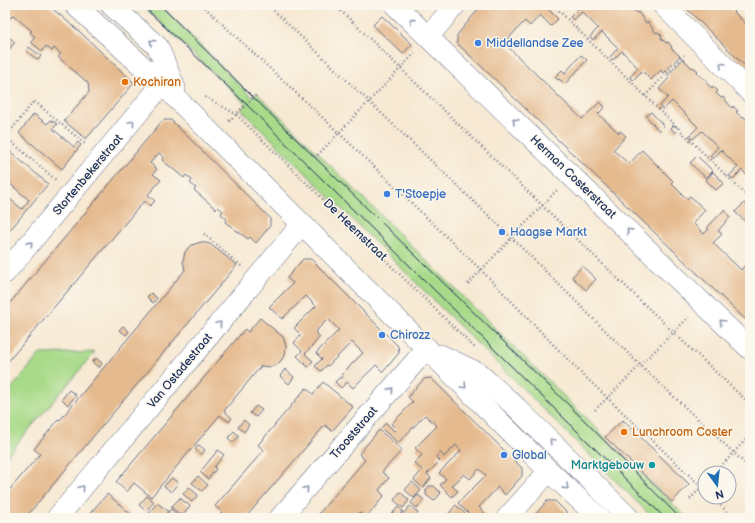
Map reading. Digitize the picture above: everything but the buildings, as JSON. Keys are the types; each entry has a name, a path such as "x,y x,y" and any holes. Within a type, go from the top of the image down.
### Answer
{"street":[{"path":"75,5 166,81 191,113 549,471 598,518"},
{"path":"112,5 158,47 166,81"},
{"name":"Herman Costerstraat","path":"395,5 750,349"},
{"path":"428,37 455,5"},
{"path":"663,5 750,92"},
{"name":"Stortenbekerstraat","path":"5,274 166,81"},
{"name":"Van Ostadestraat","path":"57,518 302,224"},
{"path":"427,348 478,373 518,408 629,518"},
{"name":"Trooststraat","path":"280,518 427,348"},
{"path":"507,518 549,471"}],"path":[{"path":"202,5 481,270 580,372 697,482"},
{"path":"268,5 512,238 640,365 750,468"},
{"path":"335,5 673,332 750,404"},
{"path":"553,5 750,200"},
{"path":"315,158 400,69 428,37"},
{"path":"645,96 698,41"},
{"name":"De Heemstraat","path":"201,94 236,114 476,350"},
{"path":"214,136 256,95"},
{"path":"72,193 5,137 34,101 102,159"},
{"path":"468,284 571,175"},
{"path":"745,194 750,189"},
{"path":"204,234 256,280"},
{"path":"595,410 703,303"},
{"path":"723,465 750,435"},
{"path":"690,499 697,492"},
{"path":"720,505 734,518"}],"green space":[{"path":"142,5 160,5 252,97 257,93 687,518 653,518 241,109 246,104"},
{"path":"95,352 5,458 5,396 40,354"}],"tram line":[{"path":"142,5 246,104 665,518"},
{"path":"160,5 584,420 680,518"}],"place":[{"name":"Middellandse Zee","path":"478,43"},
{"name":"Kochiran","path":"125,82"},
{"name":"T'Stoepje","path":"387,194"},
{"name":"Haagse Markt","path":"502,232"},
{"name":"Chirozz","path":"382,335"},
{"name":"Lunchroom Coster","path":"624,432"},
{"name":"Global","path":"504,455"},
{"name":"Marktgebouw","path":"652,465"}]}
